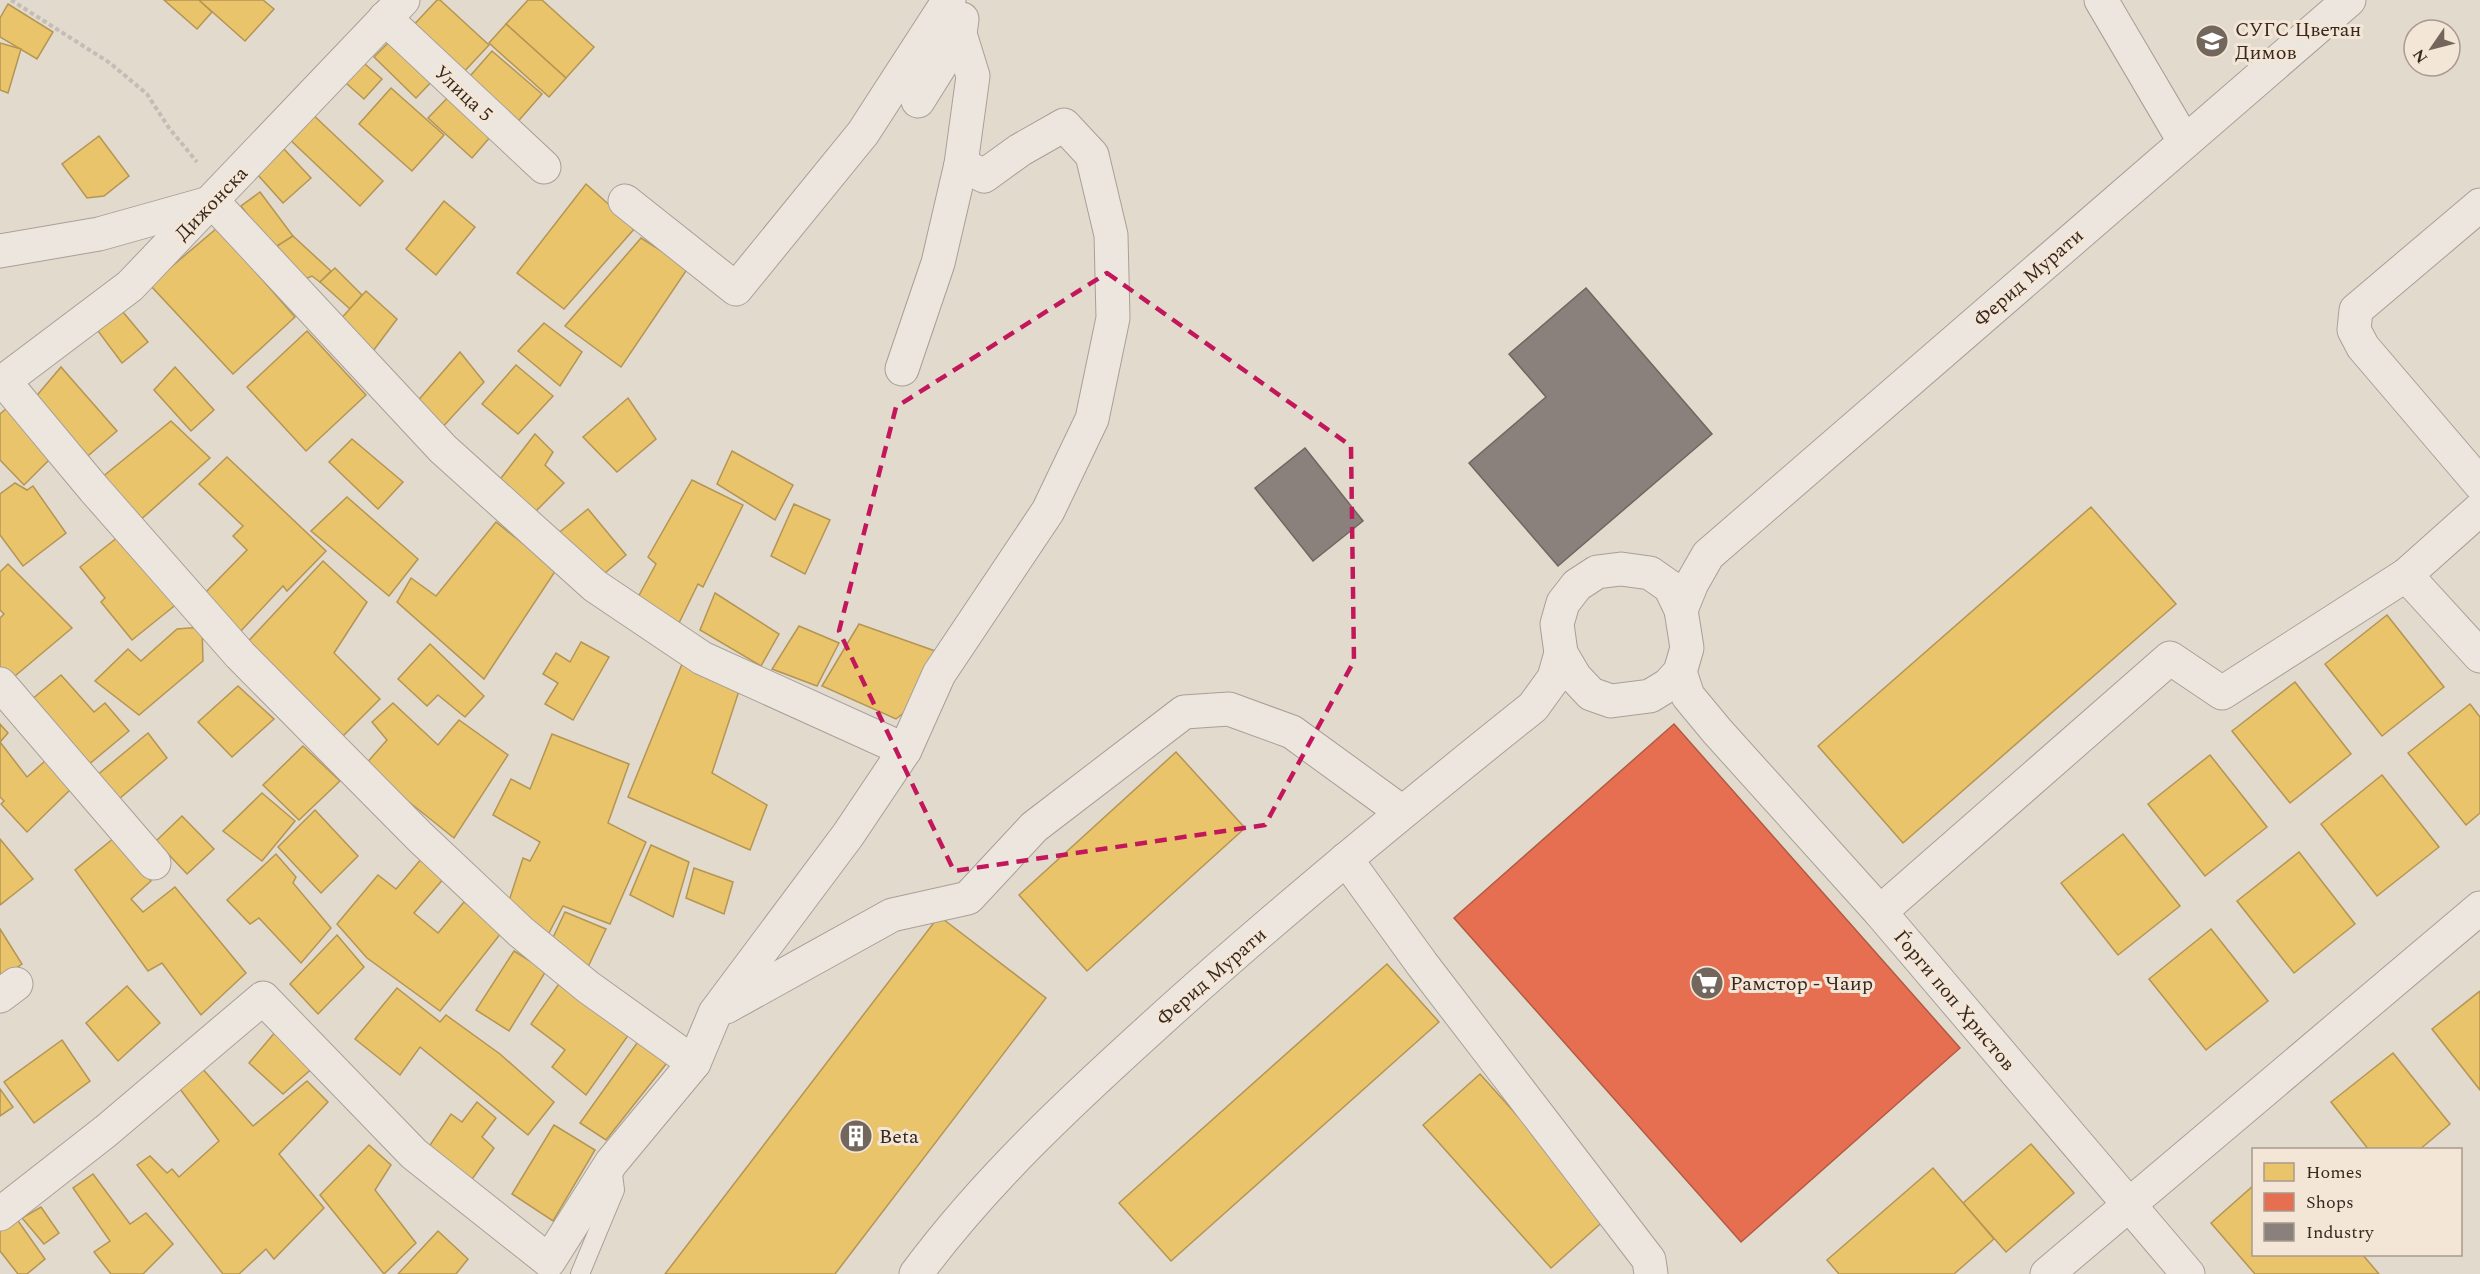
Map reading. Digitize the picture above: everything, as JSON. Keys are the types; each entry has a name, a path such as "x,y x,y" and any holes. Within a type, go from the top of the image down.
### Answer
{"street":[{"path":"625,201 736,289 862,133 949,0"},
{"path":"918,101 960,34 965,0"},
{"path":"2101,0 2184,141"},
{"name":"Ферид Мурати","path":"1681,610 1692,583 1708,555 2349,0"},
{"name":"Дижонска","path":"2,382 130,286 213,202 394,9"},
{"name":"Улица 5","path":"394,9 544,167"},
{"path":"902,369 938,263 961,164 973,76 960,34"},
{"path":"0,1214 106,1131 263,998 414,1154 549,1261 611,1163 694,1063 715,1013 848,835 905,750 939,674 1048,511 1092,418 1113,318 1111,235 1092,155 1064,125 1020,150 984,176 961,164"},
{"path":"0,251 99,234 213,202 442,449 595,586 702,658 905,750"},
{"path":"2480,205 2356,310 2354,330 2363,347 2480,484"},
{"path":"2,382 240,655 420,837 520,932 579,980 694,1063"},
{"path":"1880,912 2170,658 2222,693 2406,575 2480,509"},
{"name":"Ферид Мурати","path":"1650,573 1708,555"},
{"path":"1621,569 1650,573 1671,587 1681,610 1687,648 1680,672 1668,685 1650,696 1611,701 1591,694 1575,677 1561,653 1557,624 1563,603 1577,585 1597,572 1621,569"},
{"path":"2406,575 2480,656"},
{"name":"Ферид Мурати","path":"916,1274 951,1227 1060,1111 1183,999 1346,859 1533,707 1554,678 1561,653"},
{"name":"Ѓорги поп Христов","path":"1680,672 1688,696 1717,731 1880,912 2188,1274"},
{"path":"0,684 154,863"},
{"name":"Ферид Мурати","path":"1533,707 1569,693 1591,694"},
{"name":"Ѓорги поп Христов","path":"1650,696 1681,709 1717,731"},
{"path":"715,1013 892,915 968,898 1034,827 1184,712 1229,709 1292,732 1402,812"},
{"path":"1346,859 1422,964 1649,1260 1651,1274"},
{"path":"2047,1274 2480,908"}],"lane":[{"path":"580,1274 615,1190 611,1163"}],"path":[{"path":"11,0 110,63 147,93 169,128 196,160 213,202"}],"highlighted area":[{"path":"1107,273 1351,446 1354,661 1265,825 954,871 839,631 896,407"}],"building: Homes":[{"path":"164,0 199,0 212,12 197,29"},
{"path":"199,0 263,0 274,9 245,41"},
{"path":"437,0 440,0 489,45 460,76 409,30"},
{"path":"528,0 542,0 594,47 566,78 506,24"},
{"path":"8,4 53,32 37,59 0,37 0,18"},
{"path":"506,24 566,78 549,97 489,43"},
{"path":"396,35 437,76 416,98 374,57"},
{"path":"0,43 21,49 8,93 0,90"},
{"path":"492,51 542,94 514,126 464,83"},
{"path":"357,57 382,79 364,99 339,77"},
{"path":"391,88 444,135 412,171 359,124"},
{"path":"456,89 498,128 472,158 428,118"},
{"path":"308,110 383,181 360,206 285,135"},
{"path":"99,136 129,176 104,196 87,198 62,164"},
{"path":"284,149 311,178 283,203 257,174"},
{"path":"586,184 635,228 564,309 517,273"},
{"path":"260,192 293,236 273,249 241,206"},
{"path":"444,201 475,227 436,275 406,249"},
{"path":"217,228 295,317 233,374 150,285"},
{"path":"293,236 331,271 320,282 312,276 305,279 277,246"},
{"path":"641,238 688,268 621,367 565,326"},
{"path":"335,268 362,295 350,309 320,282"},
{"path":"366,291 397,319 370,355 337,323"},
{"path":"123,312 148,342 122,363 98,331"},
{"path":"544,323 582,352 560,386 518,351"},
{"path":"307,331 366,395 306,451 247,387"},
{"path":"460,352 484,382 440,430 415,404"},
{"path":"516,365 553,396 518,434 482,404"},
{"path":"61,367 117,431 82,461 33,400"},
{"path":"175,367 214,410 191,431 154,390"},
{"path":"628,398 656,439 617,472 583,437"},
{"path":"7,408 54,455 24,485 0,460 0,414"},
{"path":"171,421 210,458 137,523 101,478"},
{"path":"535,434 553,452 545,465 564,483 534,513 498,482"},
{"path":"352,439 403,482 378,509 329,462"},
{"path":"732,451 793,485 775,520 717,484"},
{"path":"227,457 326,551 287,591 283,586 239,633 203,595 247,550 233,536 243,526 199,484"},
{"path":"692,480 743,505 703,587 698,584 679,623 637,599 656,564 648,557"},
{"path":"15,483 27,490 33,486 66,533 23,566 0,535 0,494"},
{"path":"347,497 418,559 389,596 311,531"},
{"path":"794,504 830,520 805,574 771,556"},
{"path":"2091,507 2176,604 1903,843 1818,746"},
{"path":"588,509 626,555 598,579 556,535"},
{"path":"496,522 556,570 484,679 397,602 411,578 436,596"},
{"path":"123,533 178,603 132,640 101,602 105,598 80,567"},
{"path":"323,561 367,602 334,653 380,699 338,741 242,648"},
{"path":"8,564 72,628 9,681 0,671 0,618 4,614 0,610 0,572"},
{"path":"715,593 779,634 761,666 700,630"},
{"path":"2387,615 2444,687 2382,736 2325,664"},
{"path":"859,624 938,652 911,707 896,719 822,686"},
{"path":"799,626 839,643 817,686 772,669"},
{"path":"202,627 203,661 139,715 95,681 128,649 141,661 177,629"},
{"path":"581,642 609,657 573,720 545,704 558,683 543,674 556,653 570,662"},
{"path":"430,644 484,696 465,717 438,695 427,706 398,679"},
{"path":"682,664 739,691 712,773 767,805 750,850 628,797"},
{"path":"61,675 94,712 105,703 129,731 81,771 25,705"},
{"path":"2295,682 2351,754 2290,803 2232,731"},
{"path":"238,686 274,719 232,757 198,722"},
{"path":"393,703 438,745 459,720 508,755 454,838 364,766 387,740 372,722"},
{"path":"2470,704 2480,717 2480,813 2466,825 2408,753"},
{"path":"0,724 8,733 0,742"},
{"path":"148,733 167,758 112,805 90,781"},
{"path":"552,734 629,764 608,823 646,842 610,924 563,906 548,935 507,907 523,858 530,861 540,842 493,815 511,779 530,789"},
{"path":"0,742 27,777 45,761 70,790 27,832 1,804 4,801 0,797"},
{"path":"303,746 340,781 299,820 263,785"},
{"path":"1176,752 1245,828 1087,971 1019,895"},
{"path":"2210,755 2267,827 2205,876 2148,804"},
{"path":"2382,775 2439,847 2377,896 2321,824"},
{"path":"262,793 295,821 262,861 223,831"},
{"path":"315,810 358,856 321,893 278,847"},
{"path":"182,816 214,849 187,874 156,841"},
{"path":"2123,834 2180,906 2118,955 2061,883"},
{"path":"114,838 151,881 131,899 143,912 175,887 246,973 201,1015 162,963 148,971 75,870"},
{"path":"0,839 33,879 0,905"},
{"path":"651,845 689,862 673,917 630,895"},
{"path":"2299,852 2355,924 2294,973 2237,901"},
{"path":"276,854 296,877 293,883 331,928 301,963 259,918 250,924 227,900"},
{"path":"422,858 445,877 414,913 438,933 464,902 505,928 440,1011 367,958 337,924 378,875 396,889"},
{"path":"694,868 733,882 724,914 686,898"},
{"path":"565,912 606,929 588,967 550,944"},
{"name":"Beta","path":"939,916 1046,998 835,1274 665,1274"},
{"path":"0,929 22,964 0,979"},
{"path":"2211,929 2268,1001 2206,1050 2149,979"},
{"path":"337,935 364,967 318,1014 290,984"},
{"path":"514,951 546,971 509,1031 476,1010"},
{"path":"1387,964 1439,1022 1171,1261 1119,1203"},
{"path":"563,978 632,1030 586,1095 552,1067 565,1050 531,1024"},
{"path":"127,986 160,1023 118,1061 86,1023"},
{"path":"397,988 440,1022 446,1015 500,1054 554,1102 528,1135 420,1047 400,1075 355,1039"},
{"path":"2480,991 2480,1090 2432,1029"},
{"path":"276,1031 315,1066 283,1094 249,1063"},
{"path":"642,1036 670,1059 606,1140 580,1123"},
{"path":"62,1040 90,1081 34,1123 4,1082"},
{"path":"2393,1053 2450,1124 2421,1148 2367,1148 2331,1102"},
{"path":"201,1067 253,1126 307,1081 328,1102 279,1154 324,1208 274,1259 266,1249 239,1274 223,1274 137,1165 150,1156 167,1173 172,1169 179,1177 219,1141 180,1089"},
{"path":"1480,1074 1608,1217 1551,1268 1423,1125"},
{"path":"0,1089 13,1107 0,1116"},
{"path":"477,1102 496,1118 482,1137 494,1148 468,1185 426,1151 451,1114 462,1122"},
{"path":"554,1125 595,1150 553,1221 512,1194"},
{"path":"2031,1144 2074,1193 2006,1252 1963,1203"},
{"path":"369,1145 391,1165 375,1190 416,1243 384,1274 320,1195"},
{"path":"1933,1168 1994,1239 1954,1274 1839,1274 1827,1260"},
{"path":"93,1174 130,1224 146,1213 173,1244 143,1274 111,1274 94,1252 110,1241 73,1188"},
{"path":"2252,1187 2252,1256 2364,1256 2379,1274 2255,1274 2211,1223"},
{"path":"41,1207 59,1233 44,1244 22,1218"},
{"path":"16,1218 45,1259 27,1274 18,1274 0,1251 0,1230"},
{"path":"438,1231 468,1259 456,1274 398,1274"}],"building: Shops":[{"name":"Рамстор - Чаир","path":"1674,724 1960,1048 1741,1242 1454,918"}],"building: Industry":[{"path":"1586,288 1712,434 1558,566 1469,463 1546,397 1509,354"},
{"path":"1305,448 1363,521 1313,561 1255,488"}],"place":[{"name":"СУГС Цветан Димов","path":"2212,41"},
{"name":"Рамстор - Чаир","path":"1707,983"},
{"name":"Beta","path":"856,1136"}]}
